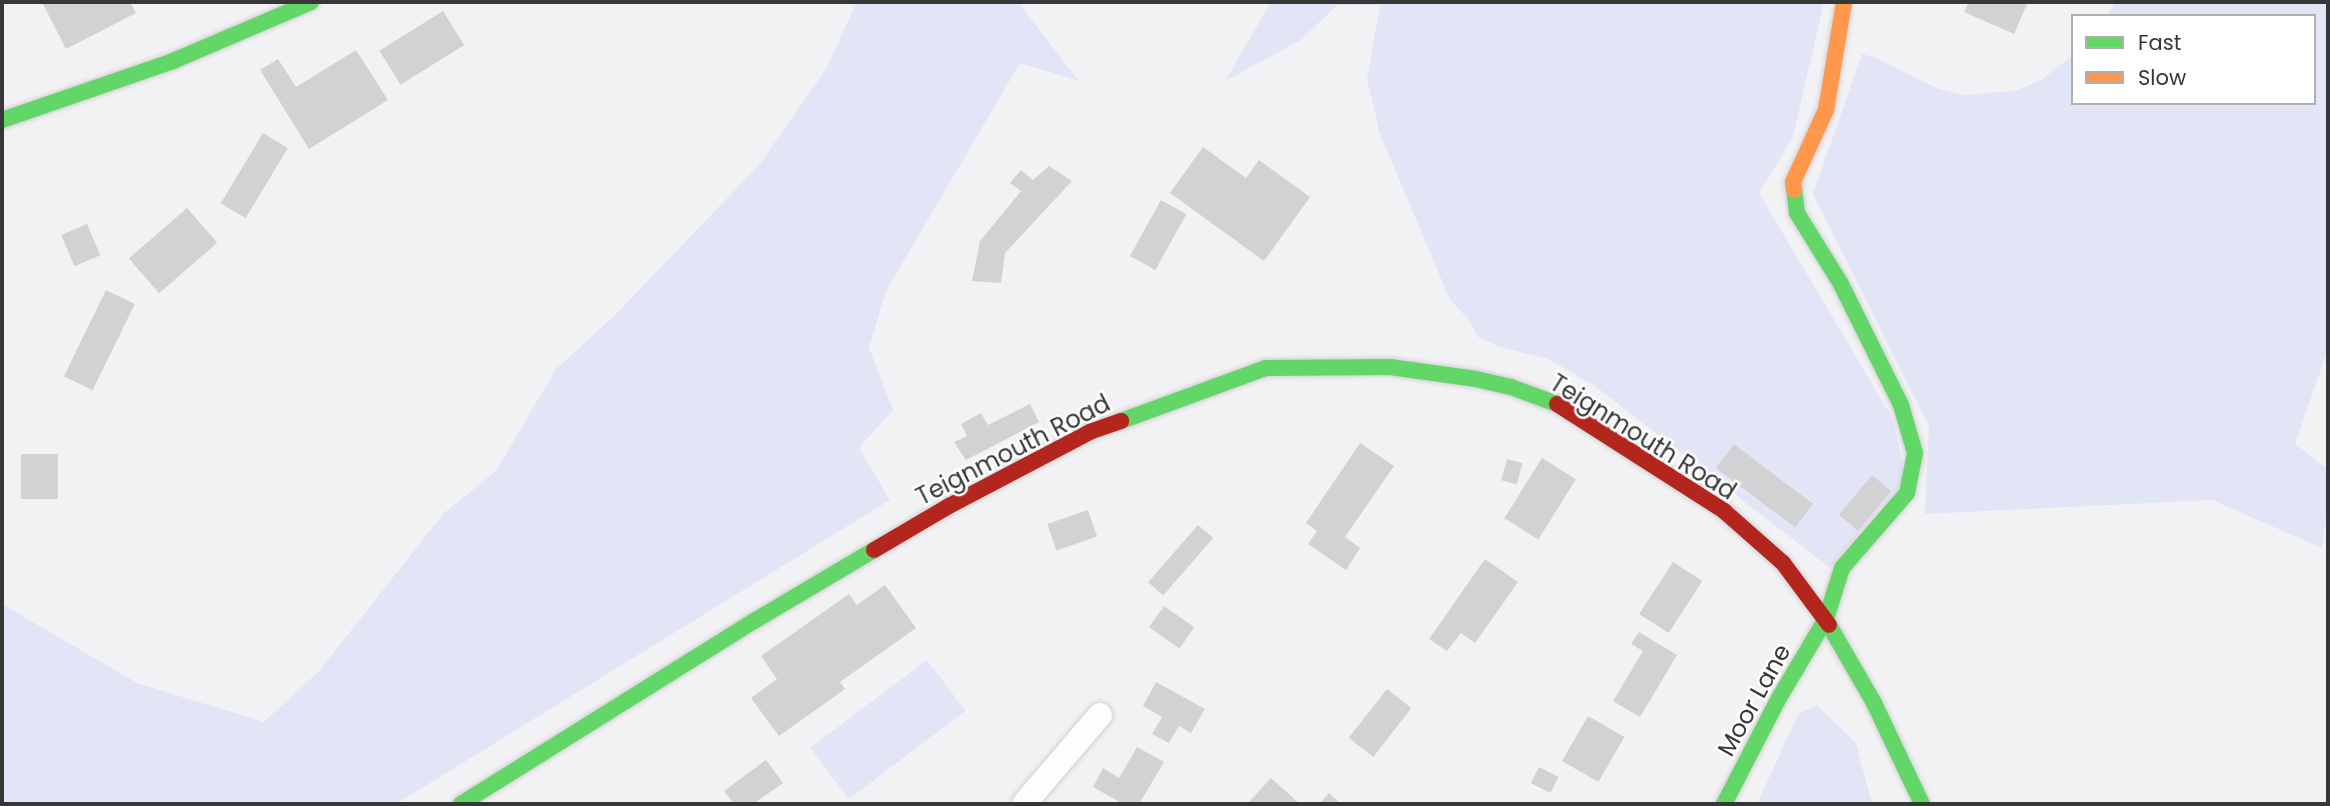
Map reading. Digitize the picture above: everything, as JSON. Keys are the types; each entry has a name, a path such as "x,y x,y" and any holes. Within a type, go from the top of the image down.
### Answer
{"main road":[{"path":"2,120 173,61 310,2"},
{"name":"Moor Lane","path":"1724,804 1779,698 1826,619 1842,568 1907,493 1915,453 1901,405 1841,284 1797,213 1793,182 1826,110 1844,2"},
{"name":"Teignmouth Road","path":"461,804 754,621 948,506 1092,431 1266,368 1390,367 1476,379 1511,387 1556,404 1724,512 1783,563 1826,619 1874,703 1922,804"}],"street":[{"path":"1024,804 1100,715"}],"shaded area":[{"path":"857,2 1018,2 1079,81 1020,63 886,291 869,348 893,410 859,448 890,500 396,804 2,804 2,604 137,683 264,722 319,671 444,513 496,471 556,369 615,315 759,165 826,69"},
{"path":"1271,2 1824,2 1793,137 1759,193 1893,419 1904,470 1900,485 1830,568 1595,386 1548,359 1500,347 1478,337 1469,320 1450,300 1380,134 1367,79 1380,5 1337,5 1301,40 1225,81","holes":["1734,444 1812,502 1795,526 1717,468","1872,475 1891,491 1857,531 1838,515"]},
{"path":"2116,2 2328,2 2328,349 2295,444 2328,469 2328,502 2322,548 2212,500 1925,514 1929,427 1813,194 1862,54 1876,58 1939,89 1964,95 2015,91 2041,80 2071,57 2071,105 2316,105 2316,14 2107,14"},
{"path":"927,660 966,711 849,799 810,748"},
{"path":"1817,705 1856,743 1872,804 1757,804 1798,714"}],"building":[{"path":"42,2 130,2 136,13 66,49"},
{"path":"1969,2 2028,2 2014,34 1964,12"},
{"path":"443,11 464,45 401,85 379,51"},
{"path":"356,50 388,100 309,149 260,70 278,59 296,87"},
{"path":"263,133 288,148 246,218 221,203"},
{"path":"1203,147 1246,178 1259,160 1310,197 1264,261 1170,193"},
{"path":"1049,166 1072,181 1005,253 1001,283 972,281 980,241 1021,191 1010,183 1021,170 1033,180"},
{"path":"1161,200 1186,214 1155,270 1130,256"},
{"path":"187,208 217,243 159,293 129,259"},
{"path":"87,224 100,255 75,266 61,235"},
{"path":"106,290 135,304 93,390 64,376"},
{"path":"1030,404 1039,422 966,460 954,442 967,436 961,424 981,413 988,425"},
{"path":"1360,443 1394,466 1345,537 1360,548 1346,570 1308,544 1317,531 1306,523"},
{"path":"1734,444 1813,504 1795,528 1716,468"},
{"path":"21,454 58,454 58,499 21,499"},
{"path":"1542,458 1576,479 1538,539 1504,518"},
{"path":"1507,459 1522,463 1517,484 1501,480"},
{"path":"1872,475 1891,491 1858,531 1839,515"},
{"path":"1088,510 1097,536 1056,550 1047,524"},
{"path":"1198,525 1213,538 1163,595 1148,582"},
{"path":"1485,559 1518,582 1475,643 1461,633 1447,651 1429,639"},
{"path":"1673,562 1702,581 1669,633 1639,614"},
{"path":"885,585 916,628 840,682 845,689 779,736 751,698 777,679 761,656 849,594 857,605"},
{"path":"1164,606 1194,627 1179,649 1149,627"},
{"path":"1639,632 1677,655 1640,717 1613,701 1643,651 1631,644"},
{"path":"1156,682 1205,709 1191,733 1179,726 1169,743 1152,734 1162,717 1143,706"},
{"path":"1387,689 1411,708 1373,757 1349,738"},
{"path":"1588,716 1624,737 1598,782 1562,761"},
{"path":"1137,747 1164,762 1139,804 1123,804 1093,787 1103,768 1119,778"},
{"path":"766,760 783,783 753,804 734,804 724,791"},
{"path":"1539,767 1559,777 1550,793 1531,783"},
{"path":"1271,778 1300,804 1247,804"},
{"path":"1329,793 1341,804 1319,804"}],"traffic: fast":[{"path":"2,120 173,61 311,2"},
{"path":"1724,804 1779,698 1826,619 1842,568 1907,493 1915,453 1901,405 1841,284 1797,213 1794,190"},
{"path":"1121,421 1266,368 1390,367 1476,379 1511,387 1557,404"},
{"path":"461,804 754,621 874,550"},
{"path":"1829,625 1874,703 1922,804"}],"traffic: slow":[{"path":"1794,190 1793,182 1826,110 1844,2"}],"traffic: jam":[{"path":"1557,404 1724,511 1783,563 1829,625"},
{"path":"874,550 949,506 1092,431 1121,421"}]}
